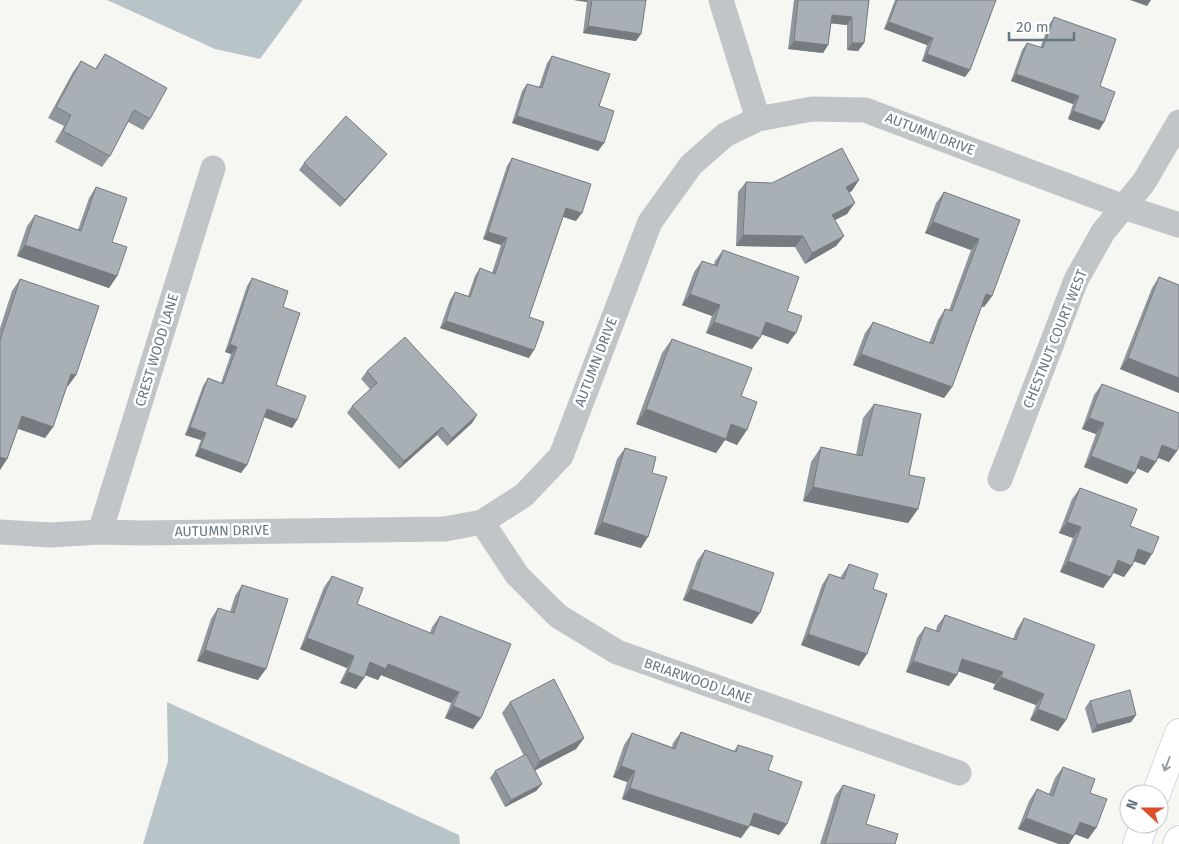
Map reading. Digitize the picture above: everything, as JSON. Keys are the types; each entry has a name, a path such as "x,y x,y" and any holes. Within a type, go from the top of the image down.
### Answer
{"main road":[{"path":"1160,784 1179,733"},
{"path":"1177,844 1179,840"}],"street":[{"path":"721,0 758,119"},
{"name":"AUTUMN DRIVE","path":"0,532 51,535 100,532 445,529 482,522 524,495 561,456 650,222 691,165 726,135 758,119 812,109 865,110 1124,207 1179,225"},
{"name":"CHESTNUT COURT WEST","path":"1000,479 1076,280 1103,232 1144,182 1179,122"},
{"name":"CREST WOOD LANE","path":"100,532 213,168"},
{"name":"BRIARWOOD LANE","path":"482,522 517,575 558,616 616,652 959,773"}],"shaded area":[{"path":"107,0 303,0 260,59 215,49"},
{"path":"167,702 459,835 460,844 143,844 168,761"}],"building":[{"path":"592,0 646,0 641,34 588,26"},
{"path":"798,0 869,0 864,43 852,43 852,17 832,15 828,45 794,41"},
{"path":"897,0 996,0 970,70 927,54 933,38 889,22"},
{"path":"1054,17 1116,39 1100,86 1115,92 1104,122 1073,111 1079,96 1016,74 1027,43 1043,48"},
{"path":"105,54 167,88 150,119 134,110 110,156 63,131 71,115 56,107 81,61 96,69"},
{"path":"552,56 610,74 599,106 614,111 604,143 517,116 527,84 542,88"},
{"path":"346,116 387,154 345,200 304,163"},
{"path":"842,148 859,180 846,187 855,203 832,215 844,236 812,253 803,236 743,235 746,182 772,183"},
{"path":"512,158 591,184 582,213 566,208 529,317 544,322 534,350 446,321 455,292 470,297 480,268 495,274 507,238 488,232"},
{"path":"96,187 127,198 112,242 127,247 117,276 25,245 35,215 81,231"},
{"path":"944,192 1020,220 992,296 986,294 952,387 861,354 873,322 933,344 945,309 952,311 979,239 933,222"},
{"path":"723,250 799,277 787,311 802,316 796,333 766,322 760,338 714,322 720,305 690,294 702,261 717,266"},
{"path":"1159,277 1179,285 1179,378 1128,358"},
{"path":"252,278 288,291 283,307 300,313 276,385 306,396 297,420 267,409 247,465 200,448 206,433 190,427 208,378 223,384 237,347 230,344"},
{"path":"20,279 99,306 76,375 71,374 53,427 22,416 7,459 0,457 0,340"},
{"path":"405,337 477,415 452,438 442,427 404,461 352,406 377,383 367,371"},
{"path":"672,339 752,368 741,396 757,402 747,430 731,424 726,439 646,409"},
{"path":"1102,384 1179,413 1179,445 1177,451 1162,445 1156,462 1141,456 1135,473 1091,456 1104,423 1089,418"},
{"path":"874,404 921,414 909,475 925,478 918,509 813,487 821,447 862,456"},
{"path":"625,448 656,457 652,473 667,477 648,537 602,522"},
{"path":"1080,488 1137,509 1130,526 1159,537 1152,554 1138,549 1132,566 1118,560 1111,577 1068,561 1081,527 1067,522"},
{"path":"705,550 774,573 760,613 691,589"},
{"path":"849,564 878,574 873,589 887,594 867,654 808,634 829,574 844,579"},
{"path":"332,576 363,588 357,604 433,634 440,616 511,644 481,718 453,706 459,692 388,664 386,669 370,662 364,678 348,672 354,656 307,638"},
{"path":"242,585 288,599 266,669 205,650 218,608 234,613"},
{"path":"945,615 1016,640 1024,618 1095,645 1066,720 1038,709 1044,694 1001,677 1003,672 962,659 957,675 913,661 925,627 939,632"},
{"path":"554,679 584,738 540,761 510,702"},
{"path":"1130,690 1136,715 1097,725 1090,701"},
{"path":"681,732 736,752 738,745 773,756 768,770 802,782 787,824 754,813 749,827 630,788 635,771 621,766 632,733 675,749"},
{"path":"526,754 542,784 511,800 495,771"},
{"path":"1063,767 1095,779 1090,793 1107,799 1096,828 1080,822 1074,836 1026,818 1037,789 1053,796"},
{"path":"843,785 875,795 866,824 898,834 895,844 825,844"}]}
